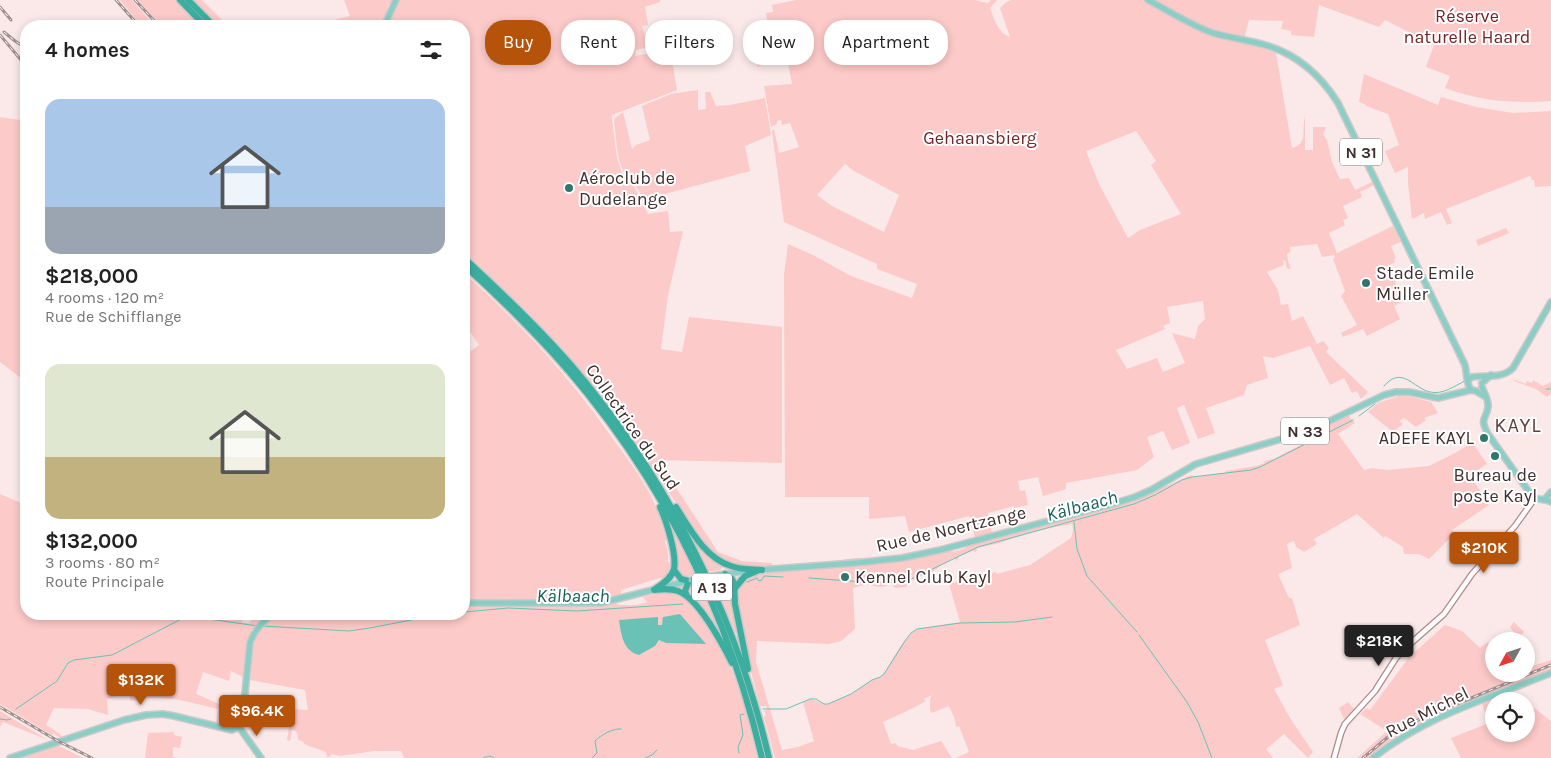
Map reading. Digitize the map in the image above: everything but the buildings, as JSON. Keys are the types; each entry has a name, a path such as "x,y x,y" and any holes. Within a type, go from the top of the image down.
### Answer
{"highway":[{"path":"180,0 200,20"},
{"path":"188,0 208,20"},
{"name":"Collectrice du Sud","path":"470,264 518,309 571,365 614,419 690,540 718,601 754,699 769,758"},
{"name":"Collectrice du Sud","path":"470,271 514,313 566,368 654,482 699,572 728,642 745,691 762,758"},
{"name":"A 13","path":"654,482 665,491 709,552 723,563 737,568 762,570"},
{"name":"A 13","path":"654,482 653,492 663,512 669,531 674,559 674,570 670,578 654,590"},
{"name":"A 13","path":"723,563 724,568 721,574 732,579 735,588 736,613 754,699"},
{"name":"A 13","path":"674,570 682,579 690,580 685,591 687,596"},
{"name":"A 13","path":"735,588 744,576 762,570"},
{"name":"A 13","path":"654,590 670,589 679,591 687,596 700,610 731,660 745,691"}],"main road":[{"path":"387,20 396,0"},
{"name":"N 31","path":"1148,0 1203,29 1265,45 1284,52 1297,59 1319,78 1338,103 1465,365 1468,382"},
{"path":"1458,392 1472,377 1505,374 1513,368 1551,302"},
{"name":"N 31","path":"1465,365 1476,376"},
{"path":"1476,376 1482,385 1488,406 1483,420 1484,426 1504,458 1535,498 1551,502"},
{"path":"1473,390 1482,385 1491,376"},
{"path":"1468,382 1473,390 1486,397"},
{"name":"N 33","path":"1458,392 1473,390"},
{"name":"Rue de Noertzange","path":"762,570 880,561 947,548 1135,497 1196,464 1310,429 1384,395 1396,392 1409,392 1438,398 1458,392"},
{"path":"1544,499 1551,492"},
{"name":"N 33","path":"690,580 721,574 762,570"},
{"path":"470,603 591,603 610,601 690,580"},
{"path":"10,758 134,717 146,715 163,714 232,730 239,727 242,723 249,657 260,627 265,620"},
{"name":"Rue Michel","path":"1373,758 1422,726 1461,708 1551,673"},
{"path":"239,727 260,758"}],"street":[{"path":"1334,758 1345,724 1375,691 1396,658 1412,641 1444,614 1472,574 1515,526 1535,498"}],"green space":[{"path":"120,0 132,0 150,20 136,20"},
{"path":"137,0 175,0 195,20 155,20"},
{"path":"192,0 202,0 222,20 212,20"},
{"path":"344,0 394,0 389,4 384,20 334,20 350,16"},
{"path":"398,0 660,0 660,2 645,7 647,20 645,20 645,26 642,26 645,35 645,48 636,50 635,56 645,54 645,65 673,65 677,90 612,115 612,120 617,158 622,173 635,188 648,214 668,211 670,232 683,231 668,295 661,349 682,352 689,317 782,327 782,463 658,460 718,552 742,561 772,563 772,567 733,565 714,554 691,526 618,416 547,333 470,259 470,20 389,20"},
{"path":"796,0 974,0 988,3 991,0 997,0 990,8 999,29 1010,37 1000,8 1011,0 1551,0 1551,101 1525,102 1484,99 1445,88 1450,76 1426,67 1434,45 1385,20 1379,27 1319,5 1314,37 1291,35 1291,31 1281,29 1283,21 1249,20 1243,43 1276,53 1292,148 1301,143 1303,139 1305,117 1305,150 1313,150 1313,127 1326,127 1323,134 1327,140 1332,162 1340,179 1349,178 1355,190 1372,182 1374,185 1360,192 1362,197 1343,206 1348,218 1343,220 1345,225 1329,233 1337,253 1393,226 1401,242 1391,246 1396,258 1394,259 1395,262 1387,266 1393,280 1395,279 1396,286 1404,301 1394,306 1400,319 1367,336 1363,329 1343,337 1341,333 1357,325 1341,296 1345,291 1333,259 1335,257 1334,255 1322,257 1317,244 1289,247 1291,251 1287,254 1291,268 1288,269 1286,262 1283,260 1284,265 1267,272 1278,290 1281,305 1288,304 1292,321 1303,316 1317,344 1323,341 1329,348 1326,352 1368,392 1361,399 1357,391 1352,393 1344,378 1330,385 1310,346 1273,358 1263,356 1268,378 1247,385 1244,395 1206,408 1215,433 1198,439 1184,405 1177,408 1190,443 1172,450 1163,431 1147,437 1154,457 1137,470 1066,483 1066,489 1043,496 1038,477 1018,481 1020,491 1025,490 1028,505 1014,508 1014,506 988,513 992,533 975,537 969,516 909,532 905,516 869,519 869,497 785,497 784,275 788,244 813,255 851,276 912,298 917,284 877,269 877,264 784,222 772,131 774,129 779,153 799,147 790,123 782,125 781,120 771,127 764,86 792,84 788,65 814,65 814,20 767,20 766,13 773,12 772,5","holes":["1136,131 1156,161 1151,165 1181,214 1140,230 1128,238 1099,184 1086,151","845,164 854,171 899,195 884,232 832,206 817,195","1203,301 1205,319 1198,326 1195,339 1172,333 1185,363 1163,372 1157,358 1127,369 1116,350 1165,329 1163,326 1170,323 1167,307"]},
{"path":"1364,74 1438,105 1441,97 1476,107 1513,113 1551,111 1551,186 1535,187 1534,180 1530,176 1446,209 1452,223 1447,225 1441,212 1425,219 1424,213 1412,219 1408,167 1395,173 1385,151 1399,145 1388,114 1359,102"},
{"path":"698,90 698,110 706,109 705,92 710,92 716,106 765,98 771,135 745,146 750,171 643,200 639,191 621,166 617,147 615,118 623,112 632,149 636,145 650,140 642,106 671,94"},
{"path":"0,117 20,120 20,377 0,362"},
{"path":"1506,228 1509,233 1478,246 1476,240"},
{"path":"470,279 505,311 542,350 578,392 639,475 653,500 667,540 665,541 668,562 671,563 669,572 663,578 621,590 621,594 614,598 590,601 470,601 470,352 479,345 470,332"},
{"path":"1515,380 1526,384 1527,381 1532,383 1533,380 1543,386 1551,382 1551,394 1547,397 1536,389"},
{"path":"1399,396 1408,396 1431,402 1438,413 1424,418 1426,420 1416,427 1404,418 1399,421 1403,424 1393,432 1368,412 1378,403"},
{"path":"1348,415 1355,423 1338,434 1364,470 1372,468 1387,470 1429,466 1472,442 1487,464 1470,475 1489,505 1452,530 1454,534 1429,559 1419,554 1404,554 1403,547 1385,536 1384,538 1357,514 1314,539 1317,544 1304,552 1296,547 1294,541 1287,544 1292,568 1278,574 1289,598 1292,598 1300,625 1265,640 1283,685 1274,689 1290,718 1313,752 1308,758 1284,734 1266,749 1273,758 956,758 969,752 959,726 956,726 949,706 932,713 930,711 932,695 924,699 926,701 921,704 883,722 891,744 896,743 897,746 913,750 941,741 952,758 775,758 764,717 766,715 764,711 768,710 766,706 760,706 745,649 737,601 738,589 746,578 762,572 784,568 784,566 913,553 914,556 903,558 903,561 952,550 953,552 966,548 966,545 1089,512 1090,514 1108,509 1137,499 1191,475 1193,477 1225,473 1226,471 1256,466 1302,444 1300,437","holes":["1072,524 1071,538 1030,565 949,584 960,622 917,629 912,632 884,674 851,694 828,704 814,700 803,702 814,741 782,750 756,662 757,641 829,644 841,641 855,629 853,588 864,585 883,587 891,583 895,588 906,587 911,581 925,574 932,574 939,566 954,558 957,561 959,556 973,551 976,552 977,548"]},
{"path":"0,494 20,502 20,620 242,620 242,622 248,623 252,620 259,621 247,641 244,668 245,678 231,671 229,681 203,672 196,694 237,711 235,726 231,727 216,723 218,709 164,698 131,701 128,692 107,699 108,715 88,709 54,708 46,725 60,734 61,738 54,734 52,735 0,704"},
{"path":"670,522 696,574 684,577 677,572 668,523"},
{"path":"694,537 721,565 722,568 720,570 708,572 692,538"},
{"path":"724,578 731,582 738,632 735,633 712,581"},
{"path":"700,583 724,640 722,640 688,594 688,587"},
{"path":"669,591 675,593 685,599 705,623 722,649 734,675 751,730 757,758 404,758 401,751 374,751 340,756 332,754 327,757 326,752 298,740 295,731 292,730 290,741 287,740 292,709 308,710 305,690 250,680 251,653 259,630 269,620 470,620 470,606 591,606 616,603 619,605 637,605 647,602 643,597"},
{"path":"1514,622 1524,632 1514,632 1510,627"},
{"path":"1445,625 1462,631 1480,648 1485,644 1485,682 1525,682 1502,692 1485,692 1485,699 1410,731 1371,758 1357,758 1387,731 1360,714 1366,708 1370,710 1410,656"},
{"path":"1551,660 1551,671 1535,678 1535,665"},
{"path":"1348,702 1355,710 1344,719 1339,708"},
{"path":"1535,708 1551,721 1551,758 1461,758 1451,738 1485,725 1485,742 1535,742"},
{"path":"0,711 48,740 3,722 0,727"},
{"path":"174,732 174,735 182,737 180,748 173,747 173,757 178,758 145,758 148,733"},
{"path":"57,745 83,758 21,758"}],"water":[{"path":"680,614 706,644 666,643 659,640 655,646 639,655 629,650 626,646 619,620 658,617 658,625 662,625 663,617"}],"waterway":[{"name":"Kälbaach","path":"1384,386 1390,380 1402,378 1424,390 1435,393 1448,390 1465,381"},
{"name":"Kälbaach","path":"1546,389 1551,389"},
{"name":"Kälbaach","path":"1359,416 1375,404"},
{"name":"Kälbaach","path":"809,578 878,583 914,578 978,547 1134,504 1182,480 1260,467 1353,420"},
{"path":"1074,522 1077,549 1087,576 1137,632"},
{"name":"Kälbaach","path":"747,582 757,578 759,581 762,580 764,576 783,577"},
{"name":"Kälbaach","path":"470,611 508,608 577,611 683,604"},
{"path":"763,709 786,709 810,699 816,699 824,704 828,704 851,694 884,674 905,641 917,629 960,623 1015,622 1052,617"},
{"name":"Kälbaach","path":"16,709 57,681 68,663 74,660 112,655 179,620"},
{"name":"Kälbaach","path":"215,620 258,626"},
{"name":"Kälbaach","path":"262,626 349,631 411,620"},
{"path":"1139,635 1187,702 1198,722 1212,758"},
{"path":"739,753 738,747 743,735 740,715 744,714"},
{"path":"0,719 11,719"},
{"path":"592,758 597,753 595,741 607,732 621,729"},
{"path":"645,758 657,750"},
{"path":"483,758 489,756 494,758"}],"railway":[{"path":"116,0 134,20"},
{"path":"135,0 153,20"},
{"path":"0,7 11,20"},
{"path":"4,32 20,44"},
{"path":"0,35 20,59"},
{"path":"1363,758 1388,737 1418,720 1551,665"},
{"path":"0,707 58,741 92,758"}],"place":[{"name":"Aéroclub de Dudelange","path":"569,188"},
{"name":"Stade Emile Müller","path":"1366,283"},
{"name":"ADEFE KAYL","path":"1484,438"},
{"name":"Bureau de poste Kayl","path":"1495,456"},
{"name":"Kennel Club Kayl","path":"845,577"}],"district":[{"name":"KAYL","path":"1518,425"}],"park label":[{"name":"Réserve naturelle Haard","path":"1467,26"},
{"name":"Gehaansbierg","path":"980,138"}]}
